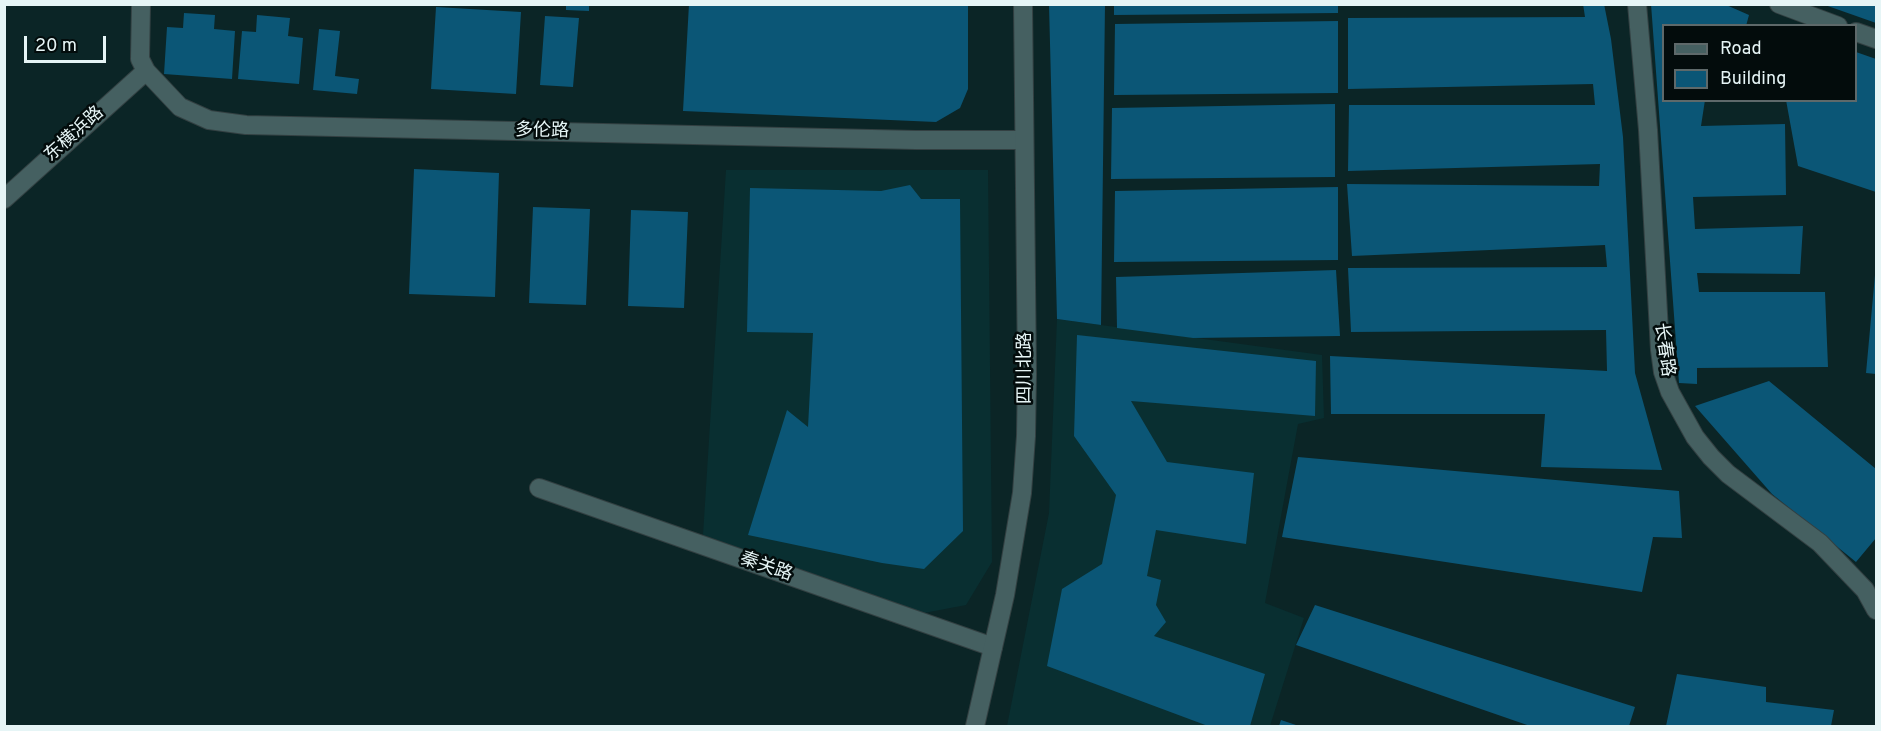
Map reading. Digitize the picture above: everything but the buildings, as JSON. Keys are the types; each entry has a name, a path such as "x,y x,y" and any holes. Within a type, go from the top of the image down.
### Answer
{"street":[{"path":"141,4 140,59 146,71"},
{"name":"四川北路","path":"975,726 1017,532 1026,436 1023,4"},
{"name":"长春路","path":"1636,4 1648,119 1660,350 1670,393 1691,430 1711,457 1728,474 1820,543 1865,590 1876,610"},
{"path":"1779,4 1833,24"},
{"path":"1857,32 1876,39"},
{"name":"多伦路","path":"146,71 180,107 209,120 246,125 1024,140"},
{"name":"东横浜路","path":"4,199 146,71"},
{"name":"秦关路","path":"540,488 993,648"}],"shaded area":[{"path":"726,170 988,170 992,562 966,605 924,613 703,535"},
{"path":"1057,319 1322,355 1324,418 1298,424 1265,603 1304,618 1270,726 1007,726 1049,513"}]}
